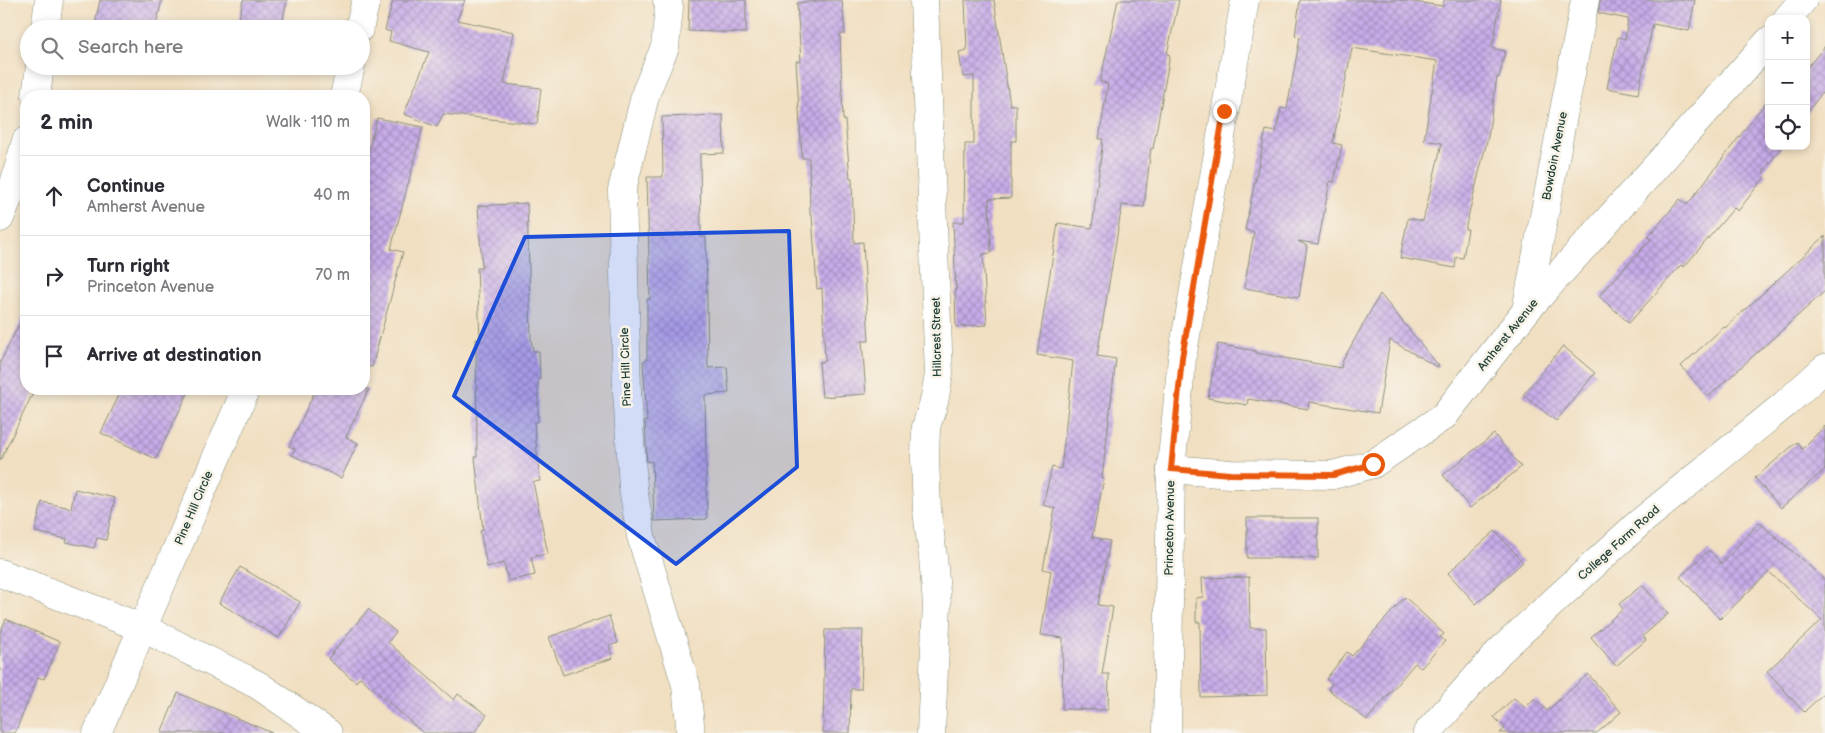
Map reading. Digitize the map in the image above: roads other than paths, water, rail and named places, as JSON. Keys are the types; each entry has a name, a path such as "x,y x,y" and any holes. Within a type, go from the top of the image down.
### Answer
{"street":[{"path":"46,20 49,0"},
{"path":"361,20 366,0"},
{"name":"Pine Hill Circle","path":"667,0 669,7 665,48 646,92 622,190 627,392 632,488 640,536 686,685 690,733"},
{"name":"Hillcrest Street","path":"924,0 939,374 934,402 926,427 925,456 927,511 933,557 936,604 931,733"},
{"name":"Princeton Avenue","path":"1167,733 1171,469 1182,358 1245,0"},
{"name":"Bowdoin Avenue","path":"1526,311 1585,0"},
{"path":"1790,15 1803,0"},
{"name":"Amherst Avenue","path":"1171,469 1230,474 1333,475 1373,464 1444,416 1526,311 1765,45"},
{"path":"37,90 39,75"},
{"path":"345,90 349,75"},
{"path":"0,218 14,184 20,162"},
{"name":"College Farm Road","path":"1427,733 1499,652 1609,551 1646,518 1784,405 1825,368"},
{"name":"Pine Hill Circle","path":"97,733 243,395"},
{"path":"0,573 143,628 258,685 328,733"}]}
